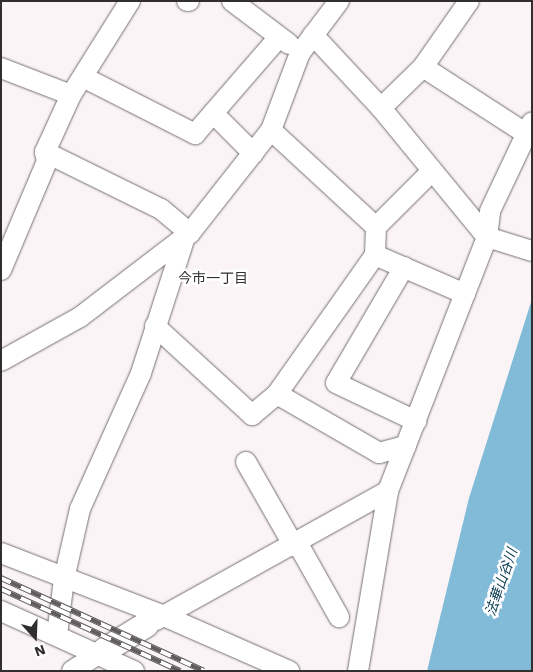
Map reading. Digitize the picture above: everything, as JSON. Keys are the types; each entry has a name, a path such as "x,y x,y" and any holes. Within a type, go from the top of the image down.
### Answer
{"main road":[{"path":"101,652 155,620"}],"street":[{"path":"1,270 47,161 45,152 71,95 130,1"},
{"path":"1,361 80,317 187,235 271,130 300,53 339,1"},
{"path":"381,108 423,66 469,1"},
{"path":"242,4 300,53"},
{"path":"313,35 381,108 431,172 487,237 532,251"},
{"path":"83,77 195,134 279,37"},
{"path":"358,671 388,491 487,237 490,211 528,127 423,66"},
{"path":"1,68 71,95"},
{"path":"213,113 253,153"},
{"path":"271,130 376,227"},
{"path":"45,152 161,209 187,235"},
{"path":"154,326 252,415 277,394 375,255 376,227 431,172"},
{"path":"57,636 64,580 80,509 137,382 154,326 187,235"},
{"path":"375,255 465,294"},
{"path":"404,267 336,383 416,421"},
{"path":"277,394 379,453 406,446"},
{"path":"246,462 339,617"},
{"path":"155,620 296,545 388,491"},
{"path":"1,553 155,620 289,671"},
{"path":"1,610 57,636 101,652 134,671"},
{"path":"72,671 101,652"}],"water":[{"name":"法華山谷川","path":"532,299 532,671 427,671 469,498"}],"railway":[{"path":"1,578 204,671"},
{"path":"1,589 180,671"}],"district":[{"name":"今市一丁目","path":"213,278"}]}
